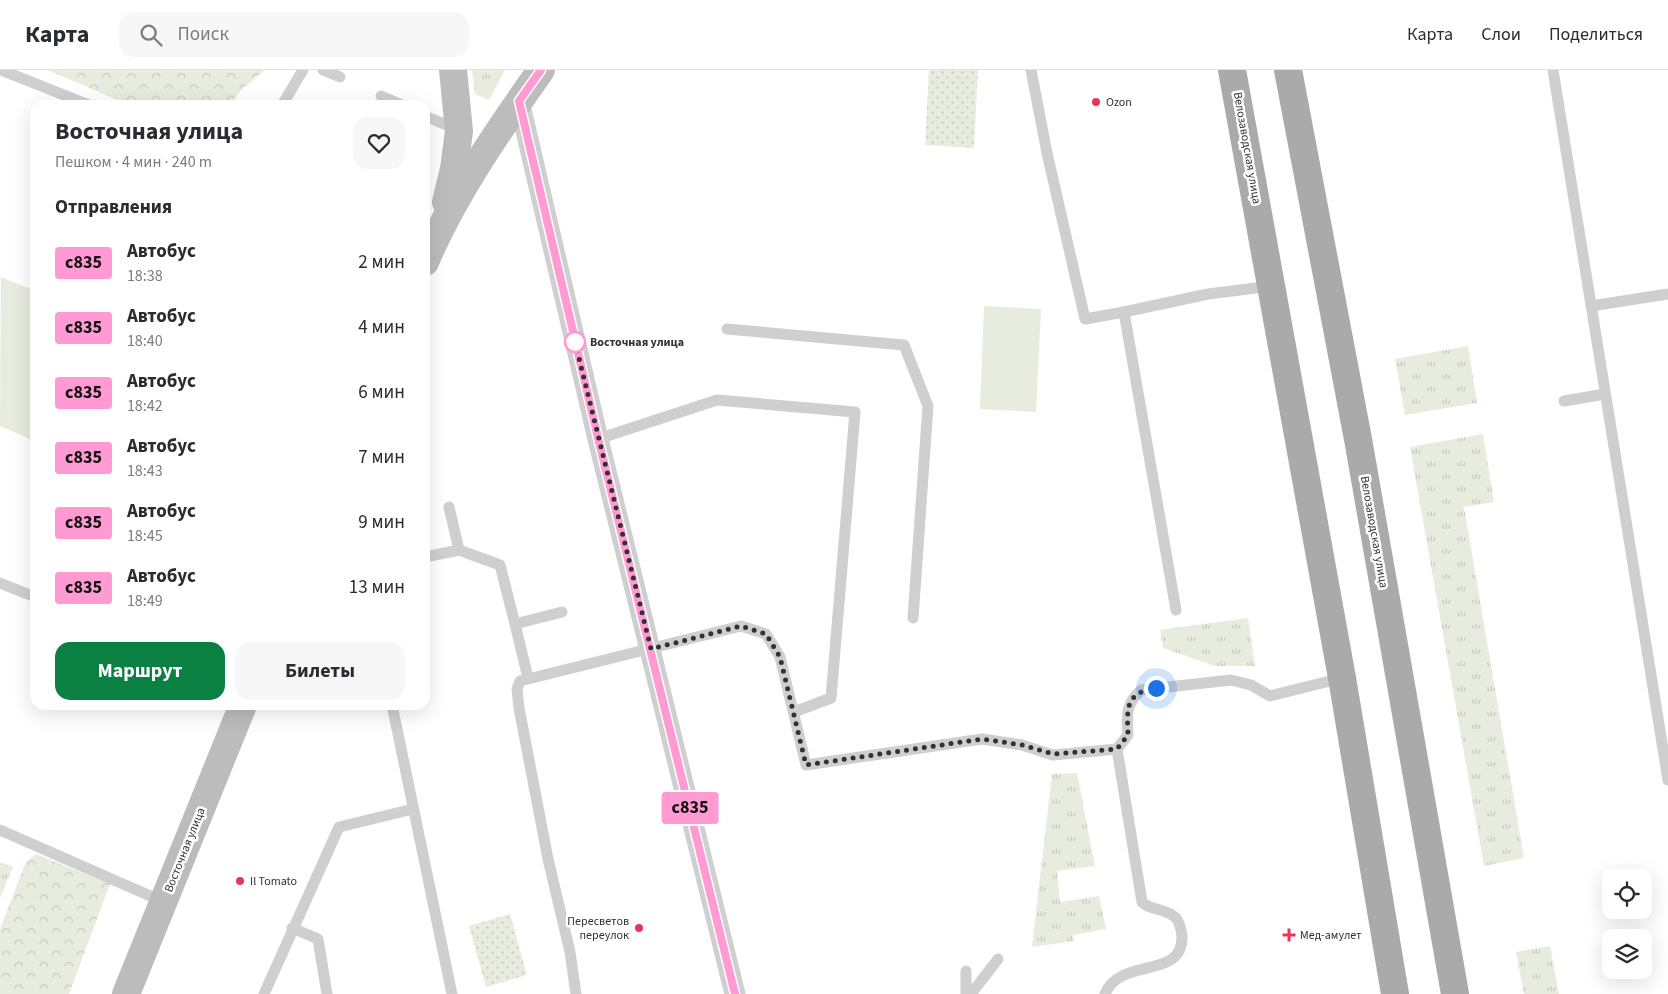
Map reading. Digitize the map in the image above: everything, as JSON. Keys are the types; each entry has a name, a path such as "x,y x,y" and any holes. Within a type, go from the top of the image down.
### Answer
{"main road":[{"path":"438,231 454,169 459,131 453,70"},
{"path":"430,250 438,231 479,162 541,70"},
{"name":"Велозаводская улица","path":"1232,70 1342,678 1395,994"},
{"name":"Велозаводская улица","path":"1288,70 1358,438 1455,994"},
{"name":"Восточная улица","path":"126,994 241,710"}],"street":[{"path":"519,101 598,438 735,994"}],"lane":[{"path":"1,70 76,100"},
{"path":"285,100 304,70"},
{"path":"323,70 340,77"},
{"path":"1031,70 1049,163 1084,320 1208,294 1272,286"},
{"path":"1553,70 1605,394 1666,753 1668,780"},
{"path":"381,96 390,100"},
{"path":"430,118 459,131"},
{"path":"1591,306 1668,294"},
{"path":"1124,312 1176,610"},
{"path":"727,329 904,345 928,406 913,618"},
{"path":"1564,401 1605,394"},
{"path":"598,438 717,400 856,412 831,698 794,712"},
{"path":"449,507 458,550"},
{"path":"430,556 458,550 500,565 528,678"},
{"path":"0,583 30,595"},
{"path":"515,624 562,612"},
{"path":"576,994 570,952 548,859 519,708 517,690 520,681 741,626 766,634 780,657 806,765 982,739 1022,745 1053,754 1117,749 1128,735 1127,712 1131,699 1141,690 1231,680 1251,686 1270,696 1342,678"},
{"path":"393,710 413,809 429,875 452,994"},
{"path":"1105,994 1108,986 1122,974 1170,962 1178,955 1182,944 1182,928 1178,920 1171,913 1148,908 1142,902 1117,749"},
{"path":"264,994 339,827 413,809"},
{"path":"0,830 164,902"},
{"path":"292,928 318,940 327,994"},
{"path":"971,994 998,959"},
{"path":"966,971 966,994"}],"green space":[{"path":"48,70 265,70 241,90 234,100 117,100"},
{"path":"472,70 505,70 489,100 475,94"},
{"path":"929,70 978,70 974,148 925,145"},
{"path":"1,277 30,289 30,439 0,426"},
{"path":"984,306 1041,309 1036,412 980,409"},
{"path":"1468,346 1477,403 1405,415 1395,359"},
{"path":"1483,434 1494,502 1464,507 1524,858 1484,866 1410,447"},
{"path":"1248,618 1255,666 1215,666 1163,648 1160,630"},
{"path":"1077,773 1095,866 1057,871 1060,902 1099,896 1106,929 1073,935 1074,941 1032,947 1052,774"},
{"path":"36,854 110,884 69,994 0,994 0,929 26,862"},
{"path":"0,862 13,867 0,898"},
{"path":"510,914 527,975 486,987 469,926"},
{"path":"1550,946 1559,994 1524,994 1516,952"}],"bus line":[{"name":"с835","path":"541,70 519,101 598,438 735,994"}],"place":[{"name":"Ozon","path":"1096,102"},
{"name":"Восточная улица","path":"575,342"},
{"name":"Il Tomato","path":"240,881"},
{"name":"Пересветов переулок","path":"639,928"},
{"name":"Мед-амулет","path":"1289,935"}],"route":[{"path":"575,342 651,649 741,626 766,634 780,657 806,765 982,739 1022,745 1053,754 1117,749 1128,735 1127,712 1131,699 1141,690 1156,688"}]}
